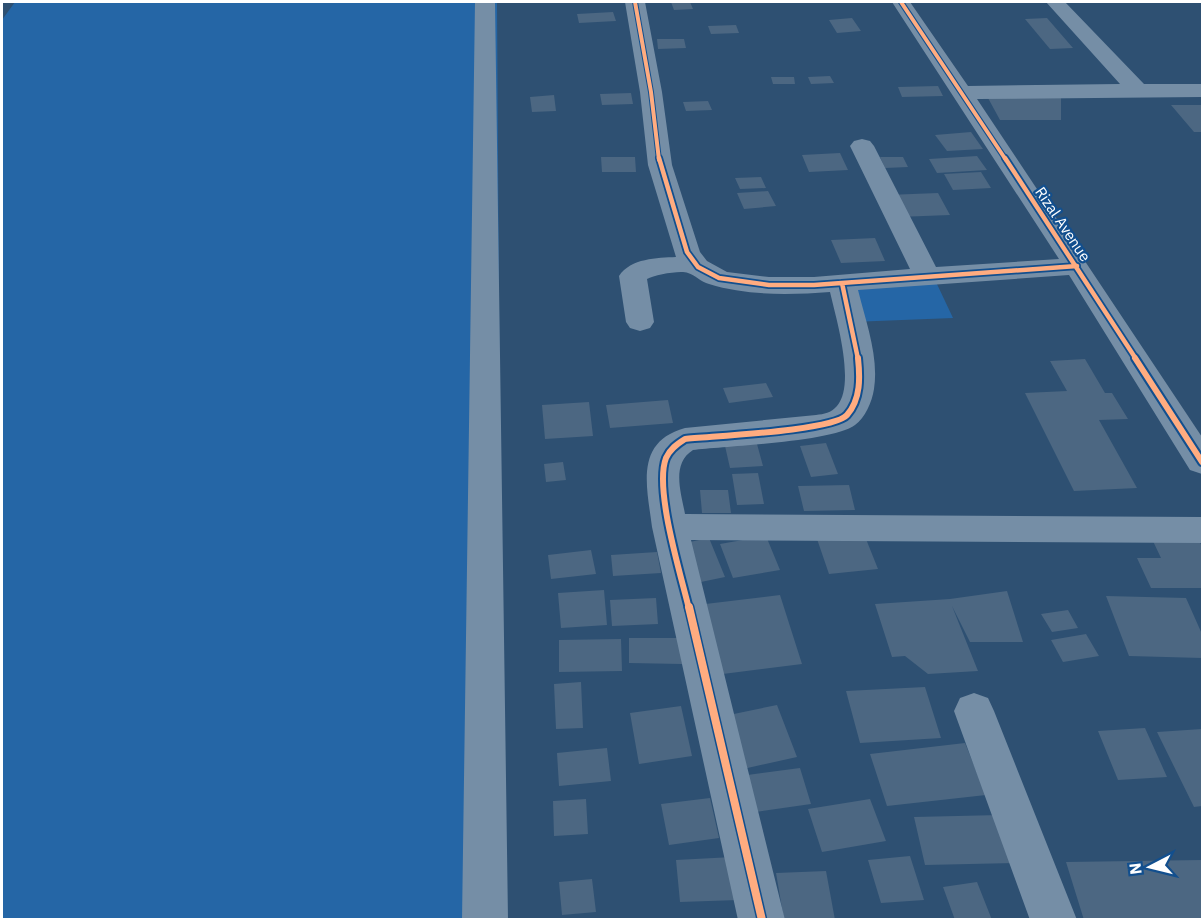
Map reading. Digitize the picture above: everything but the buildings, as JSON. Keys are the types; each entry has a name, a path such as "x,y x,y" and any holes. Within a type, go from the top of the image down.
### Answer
{"street":[{"path":"485,2 485,920"},
{"path":"635,2 651,92 660,165 693,264 704,272 727,280 787,284 842,283 1077,266"},
{"name":"Rizal Avenue","path":"901,2 1077,266 1203,462"},
{"path":"1055,2 1138,91"},
{"path":"962,93 1203,90"},
{"path":"862,146 927,276"},
{"path":"640,322 633,276 651,267 693,264"},
{"path":"762,920 670,527 661,464 665,454 673,445 700,437 816,426 837,422 853,409 859,397 858,354 842,283"},
{"path":"670,527 1203,530"},
{"path":"974,711 1054,920"}],"shaded area":[{"path":"15,2 497,2 503,919 2,920 2,20"},
{"path":"936,282 953,318 851,322 838,285"}],"cycle path":[{"path":"635,2 651,92 660,165 687,252 694,263 707,274 726,280 791,286 1077,266"},
{"path":"901,2 1077,266 1202,462"},
{"path":"762,920 670,527 663,490 663,466 674,446 685,439 816,426 829,424 847,415 855,403 859,388 859,371 854,332 842,283"}]}
